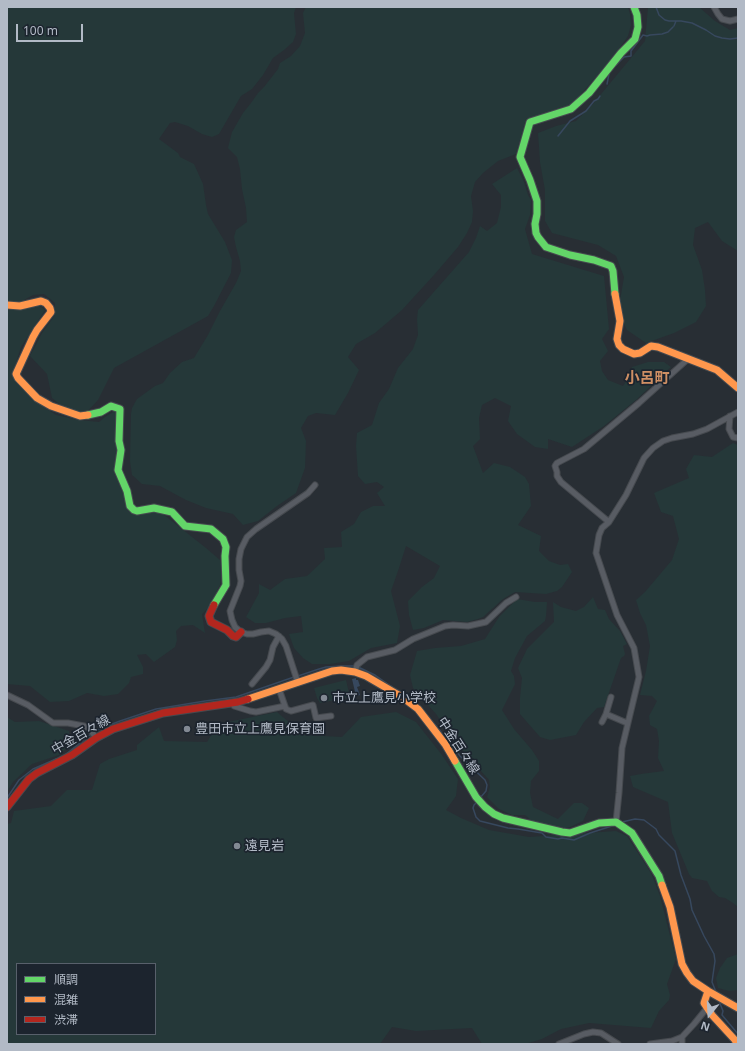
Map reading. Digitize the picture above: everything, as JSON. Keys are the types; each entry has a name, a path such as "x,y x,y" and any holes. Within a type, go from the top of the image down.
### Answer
{"street":[{"path":"634,7 637,15 638,27 635,39 621,53 589,93 577,105 568,111 530,122 520,157 537,201 535,224 536,233 546,247 611,266 620,321 617,340 623,349 634,354 640,353 651,346 658,347 717,370 738,388"},
{"path":"714,7 722,18 730,21 738,19"},
{"path":"7,305 20,306 41,301 46,303 50,308 51,312 33,337 16,374 37,398 58,409 80,416 95,414 111,406 120,408 120,450 118,470 127,492 130,506 137,511 154,508 172,512 185,526 211,529 223,539 226,547 226,585 209,616 212,622 227,630 233,636 236,637 241,632"},
{"path":"608,522 561,482 557,476 555,466 556,463 584,449 639,403 688,359"},
{"path":"738,412 707,429 694,434 663,441 653,448 644,458 626,495 608,522 602,528 599,535 596,554 615,610 634,648 639,677 622,748 616,822 632,834 659,876 670,906 684,969 693,981 738,1008"},
{"path":"730,416 729,429 733,437 738,438"},
{"path":"298,682 286,646 282,639 269,631 253,634 241,632 235,627 230,611 240,586 239,559 247,537 256,528 303,497 315,485"},
{"path":"356,669 367,658 395,650 413,639 445,626 468,626 486,622 506,603 516,597"},
{"path":"252,684 270,660 273,647 279,636"},
{"name":"中金百々線","path":"7,806 36,773 72,756 94,735 163,714 233,703 332,671 356,669 418,708 444,744 479,800 494,814 503,818 562,832 582,830 599,823 616,822"},
{"path":"279,689 286,709 291,711 313,705 316,718 331,716"},
{"path":"7,695 28,706 53,723 68,723 84,726 90,729 94,735"},
{"path":"602,722 611,698"},
{"path":"233,703 234,706 256,712 285,706"},
{"path":"606,714 627,723"},
{"path":"710,992 704,1002 707,1008 737,1044"},
{"path":"650,1044 682,1037 707,1008"},
{"path":"559,1044 593,1032 601,1033 618,1044"},
{"path":"682,1037 682,1044"}],"shaded area":[{"path":"7,7 296,7 294,13 296,34 293,42 273,58 263,75 252,89 241,96 219,134 212,137 175,122 170,123 159,139 178,153 180,157 194,164 203,184 208,214 225,242 232,260 231,273 214,306 208,316 114,368 98,400 86,413 63,407 52,398 47,374 30,356 42,333 55,315 55,303 44,294 33,295 17,304 7,302"},
{"path":"306,7 628,7 631,25 628,36 619,49 572,104 526,119 516,154 498,161 483,173 475,182 471,196 473,211 472,222 458,247 402,310 375,333 356,344 348,357 359,370 335,415 316,413 308,416 301,428 306,441 305,468 296,493 258,521 243,525 233,514 206,508 186,500 160,486 142,484 132,475 130,461 131,414 132,408 137,399 155,386 163,383 170,373 182,362 194,358 236,283 241,271 234,237 236,230 247,222 237,157 228,148 232,132 243,113 278,69 280,63 291,56 300,46 305,33 303,13"},
{"path":"648,7 699,7 715,21 730,30 738,28 738,251 722,241 708,222 695,228 693,245 702,270 706,306 696,322 674,333 646,343 627,330 618,312 624,277 616,256 598,245 552,233 545,221 545,190 540,162 538,133 556,126 576,121 592,105 645,41"},
{"path":"517,168 531,200 530,215 525,229 532,254 604,276 609,329 602,339 608,351 600,361 602,371 608,380 623,386 629,377 632,367 648,362 664,362 671,367 636,400 604,426 572,447 548,439 548,449 535,447 517,434 508,421 511,406 495,398 482,405 479,418 480,439 473,446 483,473 494,463 510,467 525,477 529,484 531,506 518,525 541,536 539,551 549,561 560,565 568,564 572,572 562,587 557,591 546,594 515,592 503,599 483,617 478,619 467,622 443,620 424,628 413,630 409,615 408,601 422,587 434,578 440,566 406,546 391,591 400,626 397,643 371,648 349,661 330,664 312,664 303,658 294,648 289,634 303,632 301,616 266,623 255,623 246,617 259,593 259,584 270,590 285,579 307,576 325,559 324,548 342,547 341,532 354,524 361,512 373,506 385,506 377,493 384,487 377,482 365,484 358,476 356,446 357,433 372,425 379,403 389,389 398,368 413,349 418,335 418,310 469,252 480,226 487,231 497,223 501,207 501,195 492,184"},
{"path":"38,305 45,310 21,347 15,366 16,382 35,401 56,415 79,420 99,422 118,409 122,412 124,482 132,509 163,514 220,560 222,568 220,585 209,607 202,614 205,633 193,625 181,626 176,631 177,640 175,647 154,662 146,654 137,655 143,667 143,674 131,677 129,683 118,694 104,696 87,693 69,701 50,702 30,686 7,684 7,309 16,310"},
{"path":"733,443 738,445 738,907 725,898 719,897 712,891 707,881 692,878 672,833 668,802 633,787 630,776 664,771 658,758 659,741 657,729 650,725 649,716 657,701 652,696 640,695 650,646 646,625 636,600 645,592 672,560 679,539 673,516 661,512 654,493 689,478 686,469 694,455 712,457"},
{"path":"593,597 598,609 605,610 609,619 620,631 627,644 623,646 625,654 621,658 604,707 597,708 584,722 576,735 550,740 540,737 520,714 522,678 518,668 527,649 554,622 553,602 561,607 576,611 584,607"},
{"path":"517,599 547,602 546,616 545,621 527,636 515,658 511,671 514,676 515,684 502,710 514,729 532,750 539,761 539,771 531,781 530,793 533,807 558,819 574,803 582,803 589,808 583,821 560,830 532,821 525,815 512,815 499,809 487,797 490,787 489,780 464,752 436,714 413,688 410,675 417,651 461,646 485,639 499,617"},
{"path":"346,680 350,697 320,703 314,688"},
{"path":"277,712 304,735 342,737 361,717 396,712 416,722 442,755 458,779 456,796 446,810 489,830 529,837 616,831 627,836 651,873 660,896 676,959 667,984 670,995 669,1000 659,1011 651,1028 589,1023 561,1029 542,1039 525,1044 482,1044 472,1028 416,1031 392,1027 380,1044 7,1044 7,824 11,823 14,811 51,806 67,790 92,790 100,764 109,759 137,750 137,745 159,727 164,741 207,742 218,724"},
{"path":"7,717 15,722 39,721 69,731 71,743 59,755 32,764 13,782 7,792"},
{"path":"738,954 738,990 729,991 718,988 716,978 720,968 727,958"}],"water":[{"path":"356,678 360,686 357,687 360,695 356,696 352,679"}],"waterway":[{"path":"656,7 659,15 665,20 692,23 715,36 722,38 738,38"},
{"path":"674,26 676,21"},
{"path":"616,65 624,57 631,56 631,51 643,35 647,36 662,34 668,32 673,27"},
{"path":"607,84 609,74"},
{"path":"558,136 570,121 586,111 600,96"},
{"path":"298,676 326,667 355,666"},
{"path":"358,667 375,675 399,692"},
{"path":"94,731 156,709 236,697 294,677"},
{"path":"428,716 460,756 485,780 487,785 486,791 480,798"},
{"path":"65,755 91,734"},
{"path":"7,798 19,780 33,769 56,759"},
{"path":"478,801 473,808 476,817 480,821 508,828 542,833 546,837 574,840 615,825"},
{"path":"622,822 635,819 644,820 656,829 659,835 675,851 692,910 714,954 715,961 712,982 716,992"},
{"path":"719,1001 723,1011 722,1015 738,1034"}],"traffic: fast":[{"path":"615,294 613,271 611,266 546,247 538,237 535,224 537,201 520,157 530,122 571,109 589,93 621,53 635,39 638,27 637,15 634,7"},
{"path":"88,415 101,412 111,406 120,409 119,441 121,450 118,470 127,491 130,506 134,510 137,511 154,508 172,512 185,526 211,529 223,539 226,547 226,585 214,605"},
{"path":"455,761 476,797 485,807 494,814 503,818 570,833 599,823 616,822 632,833 659,876 662,885"}],"traffic: slow":[{"path":"615,294 620,321 617,339 619,345 623,349 634,354 640,353 651,346 658,347 717,370 738,388"},
{"path":"7,305 20,306 41,301 46,303 51,312 33,337 16,374 18,378 37,398 51,406 80,416 88,415"},
{"path":"248,699 332,671 341,670 355,672 366,676 402,697 418,709 445,744 455,761"},
{"path":"662,885 670,907 682,964 687,973 693,981 738,1008"},
{"path":"708,991 704,1003 712,1015 737,1044"}],"traffic: jam":[{"path":"214,605 209,616 211,622 227,630 233,636 236,637 241,632"},
{"path":"7,807 29,779 37,773 72,755 96,738 113,729 163,713 238,702 248,699"}],"place":[{"name":"市立上鷹見小学校","path":"324,698"},
{"name":"豊田市立上鷹見保育園","path":"187,729"},
{"name":"遠見岩","path":"237,846"}],"district":[{"name":"小呂町","path":"647,379"}]}
